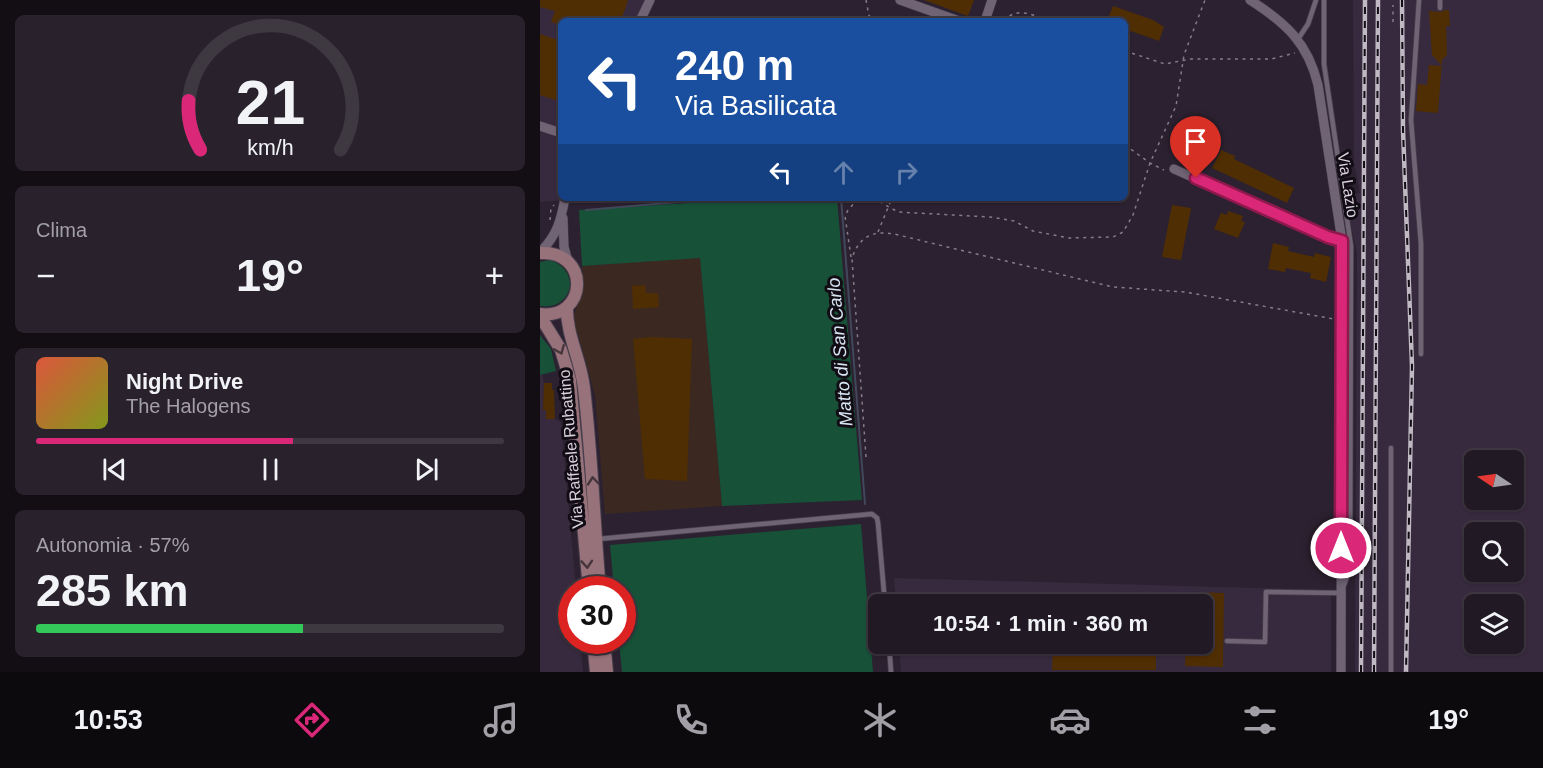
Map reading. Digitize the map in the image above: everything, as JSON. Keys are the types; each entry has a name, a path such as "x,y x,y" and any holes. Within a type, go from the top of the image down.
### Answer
{"street":[{"path":"641,18 650,0"},
{"path":"900,0 951,18"},
{"path":"986,18 992,0"},
{"name":"Via Lazio","path":"1250,0 1276,16 1298,39 1312,64 1318,86 1342,241 1341,672"},
{"path":"540,126 558,132"},
{"path":"1174,169 1328,237 1342,241"},
{"path":"540,252 552,240 564,201"},
{"path":"563,209 564,247 568,261"},
{"path":"540,252 559,255 568,261 578,277 574,298 567,307"},
{"name":"Via Raffaele Rubattino","path":"588,576 570,380 561,350 540,315 554,314 567,307 567,321 584,385 596,513 599,576"},
{"path":"594,654 596,672"},
{"path":"605,654 607,672"}],"lane":[{"path":"1298,39 1308,24 1316,0"},
{"path":"1227,641 1265,642 1266,592 1341,593 1350,569 1351,246 1324,64 1324,0"},
{"path":"1419,0 1411,120 1421,244 1420,354"},
{"path":"1440,0 1440,8"},
{"path":"1391,448 1391,672"},
{"path":"596,539 872,514 877,518 878,523 884,594"},
{"path":"889,654 891,672"}],"path":[{"path":"866,0 869,16 874,18"},
{"path":"878,201 888,208 904,213 990,217 1014,221 1033,231 1069,238 1113,237 1123,232 1133,215 1150,164 1176,106 1187,42 1205,0"},
{"path":"1393,4 1393,22"},
{"path":"1008,18 1014,13 1023,12 1040,18"},
{"path":"1128,52 1165,64 1218,58 1271,59 1305,49"},
{"path":"1128,147 1150,164 1166,170 1174,169"},
{"path":"856,201 845,216 852,259 866,457"},
{"path":"878,232 891,201"},
{"path":"852,259 855,249 868,236 878,232 894,234 1113,287 1185,292 1342,321"}],"shaded area":[{"path":"540,0 650,0 641,18 558,18 558,201 540,202"},
{"path":"1353,0 1543,0 1543,672 1355,672 1357,253 1345,196 1360,193 1354,163"},
{"path":"700,257 722,506 605,514 595,395 573,317 583,292 582,266"},
{"path":"540,375 542,375 543,409 546,410 546,419 561,422 575,576 558,576 558,654 581,654 583,672 540,672"},
{"path":"894,578 1331,590 1331,672 901,672 900,654 1213,654 1213,594 895,594"}],"green space":[{"path":"722,201 837,201 862,500 722,506 700,258 582,266 579,210"},
{"path":"550,260 567,272 570,280 569,289 560,302 551,306 540,306 540,262"},
{"path":"540,335 551,349 556,371 540,375"},
{"path":"861,524 868,610 868,654 872,654 873,672 622,672 620,654 636,654 636,576 613,576 610,545"}],"building":[{"path":"540,0 628,0 622,18 558,18 558,24 551,22 555,11 540,7"},
{"path":"924,0 974,0 968,16"},
{"path":"1113,6 1153,20 1164,27 1159,41 1128,30 1128,18 1108,18"},
{"path":"1449,10 1450,26 1446,26 1447,55 1442,60 1442,66 1432,55 1429,11"},
{"path":"540,34 558,40 558,101 540,95"},
{"path":"1429,65 1442,66 1438,113 1416,111 1418,84 1427,85"},
{"path":"1221,150 1235,156 1234,159 1294,188 1287,203 1212,168"},
{"path":"1172,205 1191,208 1181,260 1162,257"},
{"path":"1228,211 1243,216 1241,221 1245,222 1238,238 1214,229 1221,213 1227,215"},
{"path":"1273,243 1289,247 1288,251 1314,257 1315,253 1331,257 1326,282 1310,278 1311,273 1286,268 1285,272 1268,269"},
{"path":"645,285 646,293 658,293 659,307 633,309 632,286"},
{"path":"652,337 692,339 687,481 645,479 633,339"},
{"path":"544,383 552,383 555,419 546,419 546,410 543,410"},
{"path":"1187,592 1224,593 1223,667 1185,666 1186,654 1213,654 1213,594 1187,594"},
{"path":"1053,654 1156,654 1156,670 1052,670"}],"waterway":[{"name":"Matto di San Carlo","path":"586,210 690,201"},
{"name":"Matto di San Carlo","path":"841,201 865,504"}],"railway":[{"path":"1361,672 1365,0"},
{"path":"1374,672 1378,0"},
{"path":"1402,0 1403,130 1412,366 1406,672"}],"route":[{"path":"1196,178 1328,237 1342,241 1341,548"}]}
